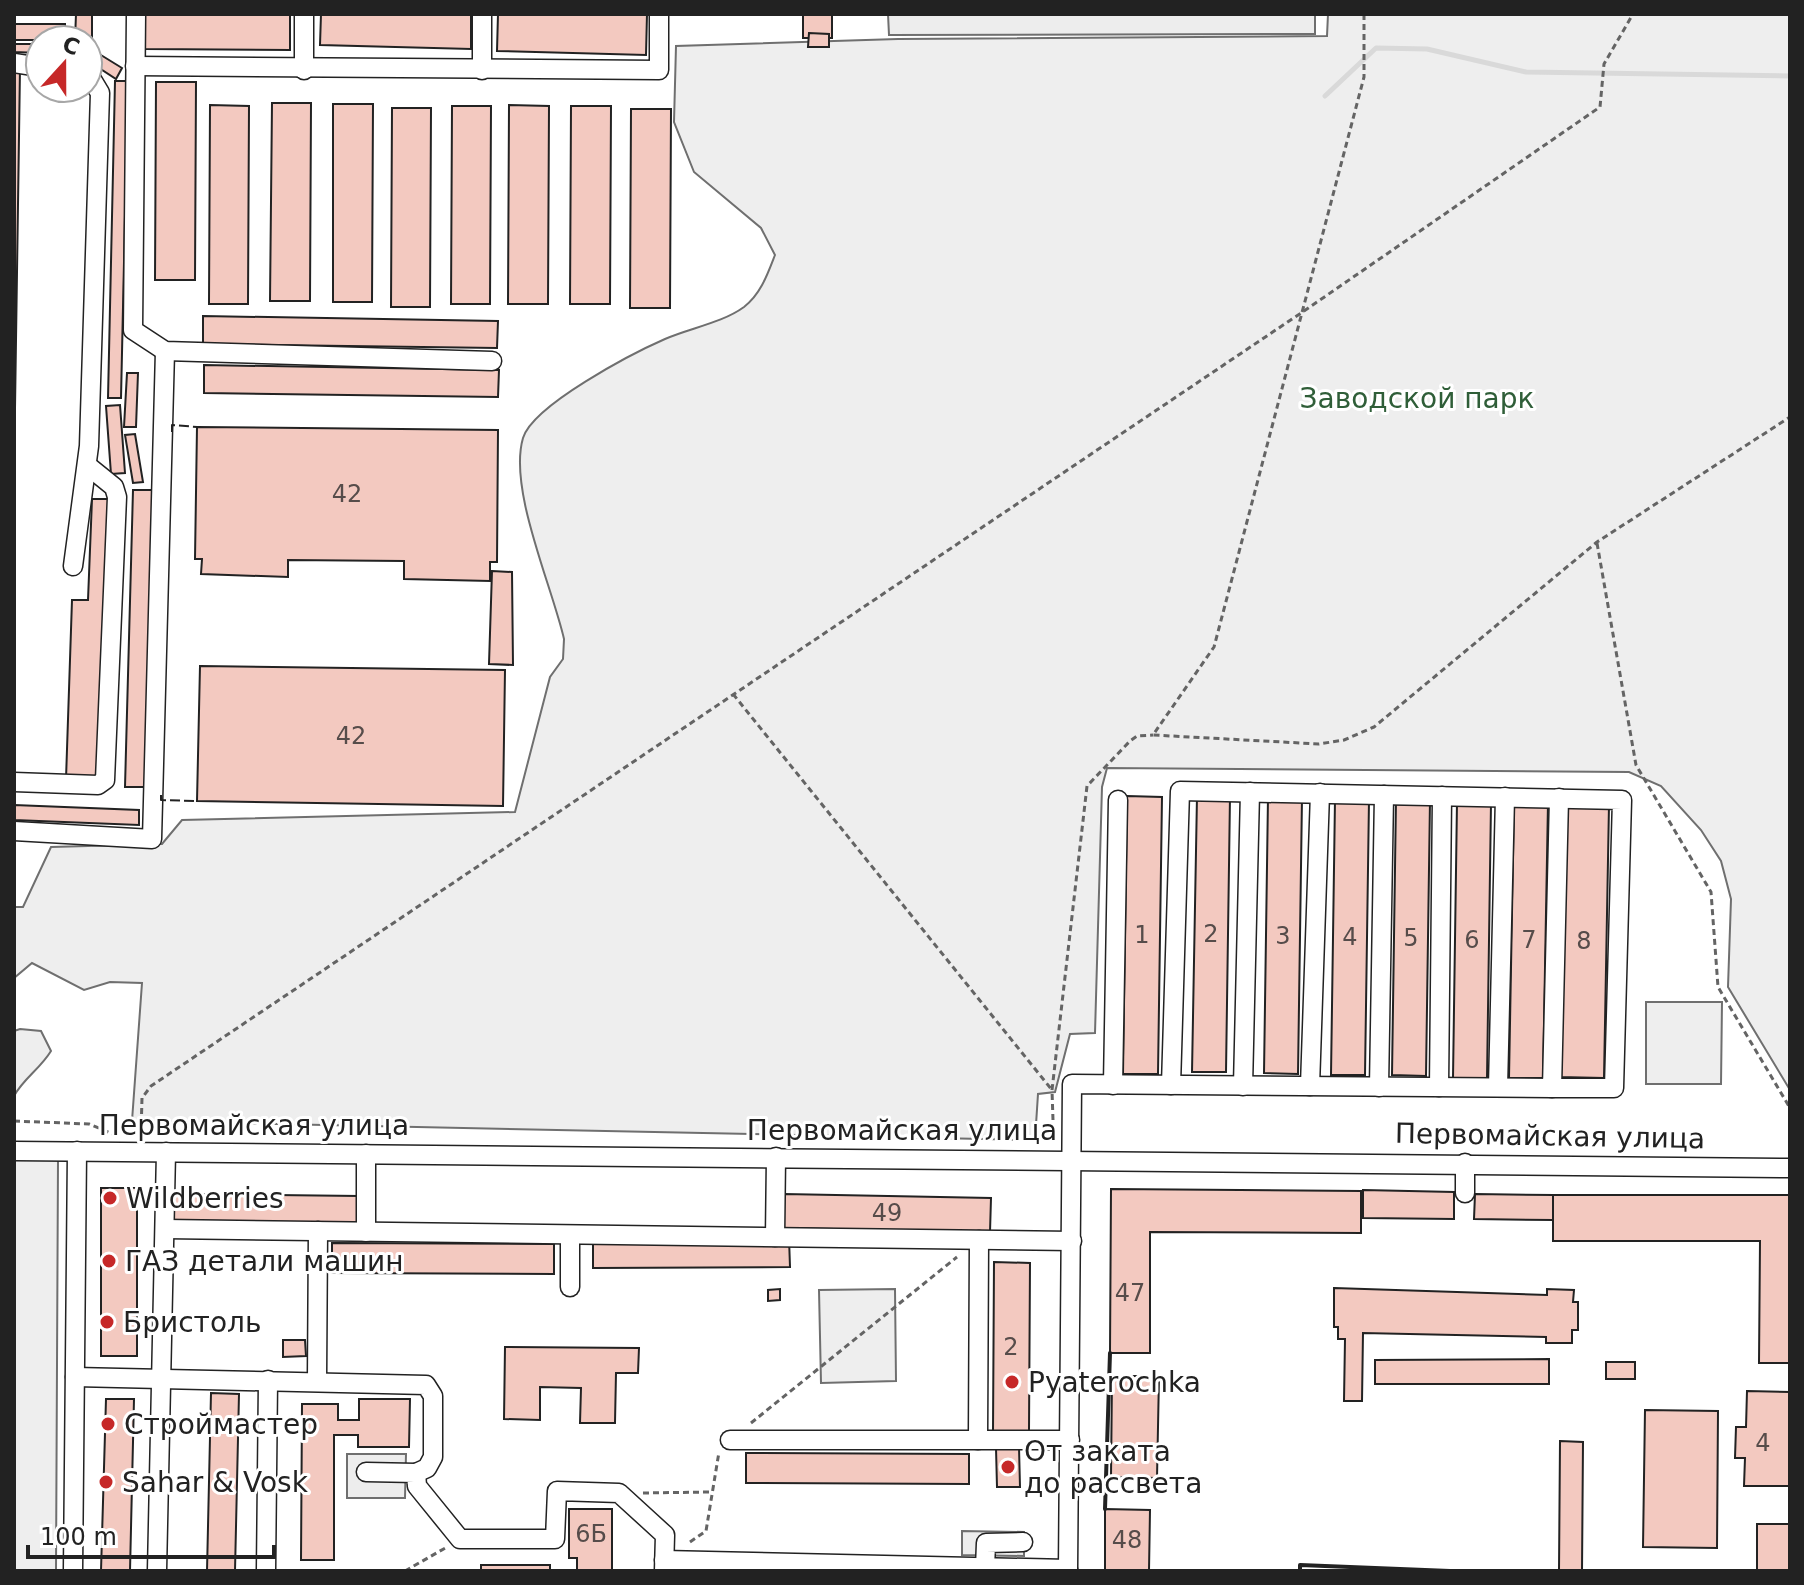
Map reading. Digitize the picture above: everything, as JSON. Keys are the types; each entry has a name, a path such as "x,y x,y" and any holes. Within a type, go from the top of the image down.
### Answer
{"street":[{"path":"136,14 133,330 165,351 492,361"},
{"path":"304,14 304,70"},
{"path":"482,14 482,70"},
{"path":"135,66 304,70 659,70 659,14"},
{"path":"73,566 88,466 100,104"},
{"path":"14,831 152,839 165,351"},
{"path":"14,782 98,785 105,780 117,497 114,487 88,466"},
{"path":"416,1473 417,1486 460,1539 555,1539 557,1491 619,1493 665,1535 664,1566 1068,1570 1072,1084 1243,1086 1614,1088 1622,800 1180,791 1171,1085"},
{"path":"1243,1086 1250,792"},
{"path":"1310,1086 1320,793"},
{"path":"1379,1087 1384,795"},
{"path":"1439,1087 1442,796"},
{"path":"1498,1087 1505,797"},
{"path":"1552,1088 1559,798"},
{"path":"1113,1085 1118,800"},
{"name":"Первомайская улица","path":"14,1151 1790,1168"},
{"path":"73,1571 77,1151"},
{"path":"157,1571 164,1379 166,1152"},
{"path":"366,1154 366,1232"},
{"path":"775,1237 776,1157"},
{"path":"1465,1163 1465,1193"},
{"path":"165,1229 1072,1241"},
{"path":"317,1381 318,1231"},
{"path":"570,1235 570,1287"},
{"path":"978,1440 979,1240"},
{"path":"75,1377 426,1385 433,1396 433,1457 427,1468 416,1473 366,1472"},
{"path":"266,1571 268,1380"},
{"path":"730,1440 1070,1440"},
{"path":"985,1568 986,1543 1023,1542"}],"path":[{"path":"1153,735 1214,647 1364,77 1364,14"},
{"path":"141,1134 142,1098 151,1086 1304,311 1600,107 1604,64 1633,14"},
{"path":"1053,1131 1052,1090 1087,786 1130,741 1137,736 1153,735 1319,744 1344,740 1374,727 1597,542 1790,417"},
{"path":"1597,542 1636,765 1711,892 1718,987 1790,1108"},
{"path":"733,694 1052,1090"},
{"path":"14,1121 89,1124 113,1134"},
{"path":"664,1566 706,1531 715,1455 979,1240"},
{"path":"619,1493 711,1492"},
{"path":"405,1571 460,1539"}],"green space":[{"name":"Заводской парк","path":"1328,14 1790,14 1790,1090 1728,987 1731,899 1721,861 1701,830 1661,786 1629,772 1107,768 1102,787 1095,1033 1070,1034 1055,1092 1038,1094 1035,1140 132,1121 142,983 110,982 84,990 32,963 14,978 14,907 23,907 51,847 162,844 182,820 515,812 550,677 563,659 564,639 526,510 520,459 523,438 545,411 586,381 665,339 716,321 744,307 759,290 775,255 761,228 694,172 674,122 676,46 898,39 1327,36"},
{"path":"1646,1002 1722,1002 1721,1084 1646,1084"},
{"path":"14,1031 41,1031 51,1051 14,1096"},
{"path":"14,1159 58,1160 56,1571 14,1571"},
{"path":"895,1289 896,1381 821,1383 819,1290"}],"shaded area":[{"path":"888,14 1315,14 1315,34 889,35"},
{"path":"347,1454 406,1454 405,1498 347,1498"},
{"path":"962,1531 1024,1532 1024,1556 962,1555"}],"building":[{"path":"76,14 92,14 92,24 76,24"},
{"path":"145,14 290,14 290,50 145,49"},
{"path":"321,14 471,14 471,49 320,45"},
{"path":"498,14 647,14 646,55 497,51"},
{"path":"803,14 832,14 832,38 803,38"},
{"path":"14,24 24,24 24,40 14,40"},
{"path":"809,33 829,34 829,47 808,47"},
{"path":"14,44 24,44 24,52 14,52"},
{"path":"104,57 122,68 116,79 104,71"},
{"path":"14,68 20,68 14,476"},
{"path":"115,81 128,81 121,398 108,398"},
{"path":"156,82 196,82 195,280 155,280"},
{"path":"272,103 311,103 310,301 270,301"},
{"path":"333,104 373,104 372,302 333,302"},
{"path":"210,105 249,106 248,304 209,304"},
{"path":"509,105 549,106 548,304 508,304"},
{"path":"452,106 491,106 490,304 451,304"},
{"path":"571,106 611,106 610,304 570,304"},
{"path":"392,108 431,108 430,307 391,307"},
{"path":"631,109 671,109 670,308 630,308"},
{"path":"203,316 498,321 497,348 203,344"},
{"path":"204,365 499,370 498,397 204,393"},
{"path":"127,373 138,373 136,427 124,427"},
{"path":"120,405 125,473 111,474 106,406"},
{"path":"197,427 498,430 497,562 490,562 490,581 404,579 404,561 288,560 288,577 201,574 202,559 195,559"},
{"path":"135,434 143,482 133,483 125,435"},
{"path":"133,490 153,490 145,787 125,787"},
{"path":"92,499 109,499 98,781 66,779 72,600 88,600"},
{"path":"492,571 512,572 513,665 489,664"},
{"path":"200,666 505,670 503,806 197,801"},
{"path":"1127,796 1162,797 1158,1074 1123,1074"},
{"path":"1197,796 1230,796 1226,1072 1192,1072"},
{"path":"1268,797 1302,798 1298,1074 1264,1073"},
{"path":"1335,799 1369,800 1365,1075 1331,1075"},
{"path":"1396,799 1430,800 1426,1076 1392,1075"},
{"path":"1457,802 1491,803 1487,1079 1453,1078"},
{"path":"1514,802 1548,803 1543,1078 1509,1078"},
{"path":"1565,803 1609,805 1604,1078 1559,1077"},
{"path":"14,805 139,810 139,825 14,820"},
{"path":"101,1188 137,1188 137,1356 101,1356"},
{"path":"1111,1189 1361,1191 1361,1233 1150,1232 1150,1353 1110,1353"},
{"path":"1363,1190 1454,1192 1454,1219 1363,1218"},
{"path":"173,1194 359,1196 358,1228 173,1225"},
{"path":"784,1194 991,1198 990,1232 783,1228"},
{"path":"1475,1194 1553,1195 1553,1220 1474,1219"},
{"path":"1553,1195 1790,1195 1790,1363 1759,1363 1760,1241 1553,1241"},
{"path":"593,1238 789,1238 790,1267 593,1268"},
{"path":"332,1243 554,1244 554,1274 332,1273"},
{"path":"994,1262 1030,1263 1029,1431 993,1431"},
{"path":"1334,1288 1547,1295 1547,1289 1574,1290 1573,1302 1578,1302 1578,1330 1572,1330 1572,1343 1546,1343 1546,1337 1363,1333 1362,1401 1344,1401 1345,1339 1338,1339 1338,1327 1334,1327"},
{"path":"780,1289 780,1300 768,1301 768,1290"},
{"path":"283,1340 305,1340 306,1356 283,1357"},
{"path":"505,1347 639,1348 638,1373 616,1373 615,1423 580,1423 581,1388 540,1387 540,1420 504,1419"},
{"path":"1549,1359 1549,1384 1375,1384 1375,1360"},
{"path":"1606,1362 1635,1362 1635,1379 1606,1379"},
{"path":"1112,1376 1159,1376 1157,1478 1111,1477"},
{"path":"1747,1391 1790,1392 1790,1486 1744,1486 1745,1458 1735,1458 1736,1427 1746,1427"},
{"path":"211,1393 239,1394 235,1571 207,1571"},
{"path":"106,1399 134,1399 130,1571 101,1571"},
{"path":"359,1399 410,1399 409,1447 358,1447 358,1435 334,1435 334,1560 301,1560 302,1404 338,1404 338,1420 359,1420"},
{"path":"1645,1410 1718,1411 1717,1548 1643,1547"},
{"path":"1560,1441 1583,1442 1582,1571 1559,1571"},
{"name":"От заката до рассвета","path":"1019,1447 1020,1487 997,1487 996,1448"},
{"path":"746,1453 969,1454 969,1484 746,1483"},
{"path":"569,1509 612,1509 612,1571 577,1571 577,1558 569,1558"},
{"path":"1105,1509 1150,1510 1149,1571 1105,1571"},
{"path":"1757,1524 1790,1524 1790,1571 1757,1571"},
{"path":"481,1565 550,1565 550,1570 577,1571 481,1571"}],"waterway":[{"path":"1325,96 1376,48 1427,49 1526,72 1790,76"}],"fence":[{"path":"172,432 172,425 197,427"},
{"path":"161,795 161,800 197,801"}],"wall":[{"path":"1105,1509 1110,1353"},
{"path":"1300,1571 1300,1565 1450,1571"}],"place":[{"name":"Wildberries","path":"110,1198"},
{"name":"ГАЗ детали машин","path":"109,1261"},
{"name":"Бристоль","path":"107,1322"},
{"name":"Pyaterochka","path":"1012,1382"},
{"name":"Строймастер","path":"108,1424"},
{"name":"От заката до рассвета","path":"1008,1467"},
{"name":"Sahar & Vosk","path":"106,1482"}]}
